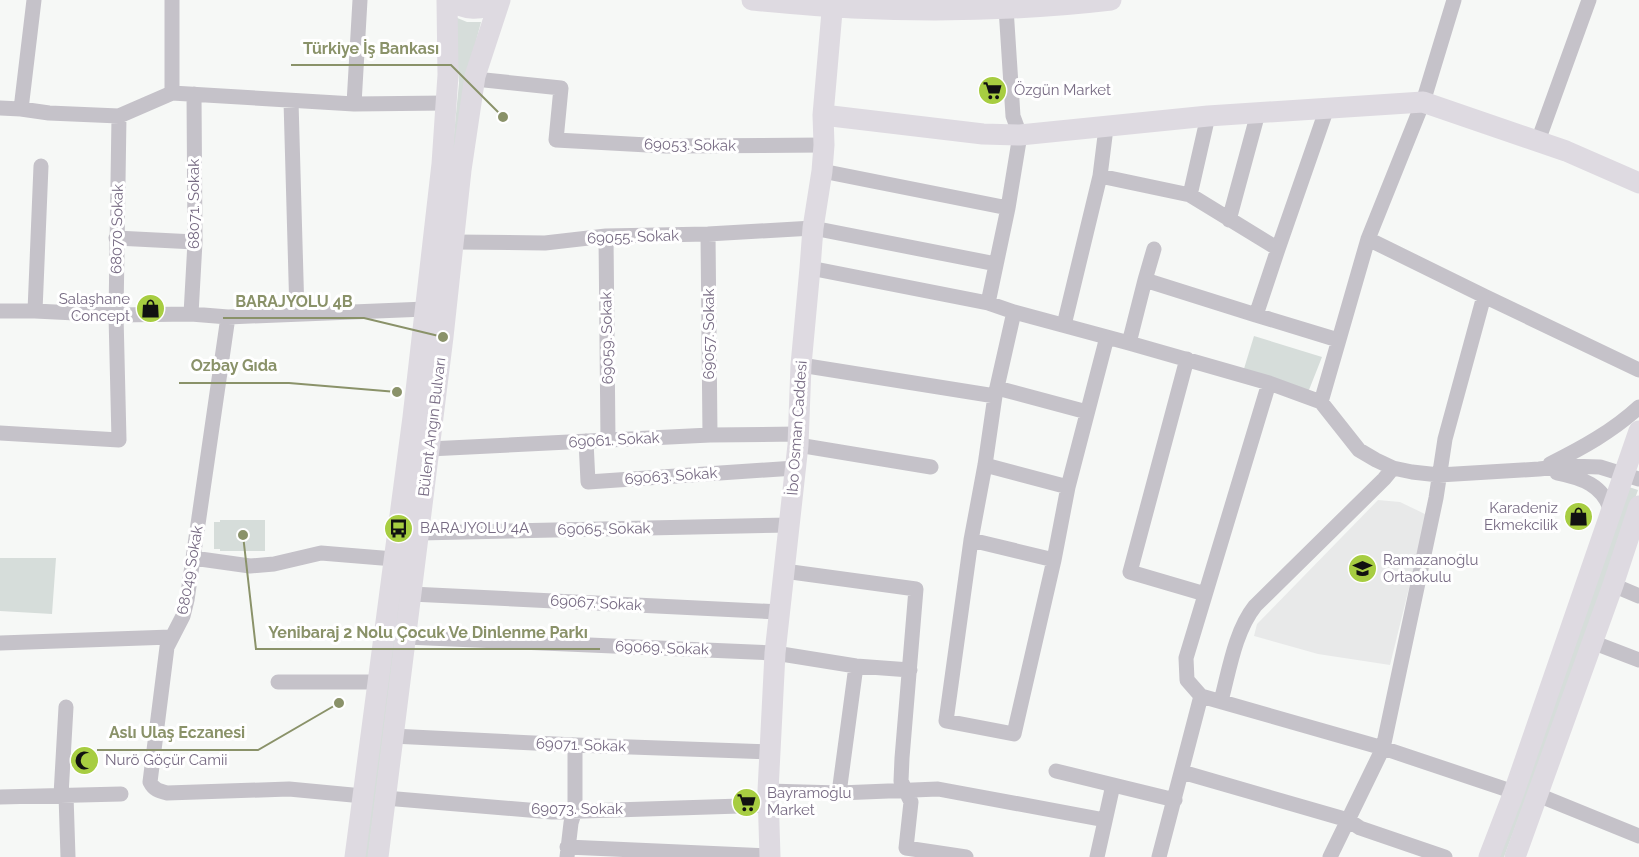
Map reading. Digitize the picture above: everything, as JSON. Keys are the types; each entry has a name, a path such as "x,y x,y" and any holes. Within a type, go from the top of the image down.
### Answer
{"main road":[{"path":"449,0 469,9 481,8 498,0"},
{"name":"Bülent Angın Bulvarı","path":"356,857 426,309 442,164 448,75 449,0"},
{"name":"Bülent Angın Bulvarı","path":"378,857 419,533 461,170 475,79 498,0"},
{"path":"752,0 906,9 1006,8 1111,0"},
{"name":"İbo Osman Caddesi","path":"770,856 769,798 775,653 798,439 801,365 813,228 822,171 832,3"},
{"path":"824,115 983,134 1020,135 1208,116 1423,102 1566,151 1639,183"},
{"path":"1489,857 1514,792 1611,511 1632,477 1639,431"},
{"path":"1515,857 1639,506"}],"street":[{"path":"21,110 34,0"},
{"path":"172,0 172,93"},
{"path":"354,104 360,0"},
{"path":"1321,402 1368,239 1423,102 1454,0"},
{"path":"1538,141 1589,0"},
{"path":"988,303 1008,208 1020,135 1013,116 1006,8"},
{"name":"69053. Sokak","path":"475,79 561,87 556,140 666,146 824,145"},
{"path":"0,108 49,114 119,116 172,93 354,104 446,103"},
{"name":"68071. Sokak","path":"191,314 195,242 194,94"},
{"path":"291,101 297,314"},
{"path":"1256,315 1327,108"},
{"path":"1229,220 1258,113"},
{"name":"68070 Sokak","path":"0,433 119,440 116,238 119,116"},
{"path":"1190,195 1208,116"},
{"path":"1064,325 1100,176 1106,128"},
{"path":"34,310 41,166"},
{"path":"822,171 1008,208"},
{"path":"1100,176 1190,195 1278,249"},
{"name":"69055. Sokak","path":"454,242 545,243 606,236 708,234 813,228 996,264"},
{"name":"69057. Sokak","path":"708,234 710,435"},
{"name":"69059. Sokak","path":"606,236 608,440"},
{"path":"116,238 195,242"},
{"path":"1368,239 1639,370"},
{"path":"1129,343 1154,249"},
{"path":"810,268 988,303 1269,383 1321,402 1359,450 1393,468 1439,475 1567,466 1600,467 1632,477"},
{"path":"1145,280 1338,340"},
{"path":"1330,857 1383,748 1439,475 1444,439 1484,296"},
{"path":"0,311 34,310 116,315 191,314 228,317 426,309"},
{"path":"1014,312 996,392 971,540 946,721 1014,735 1054,560 1068,487 1107,338"},
{"name":"68049 Sokak","path":"228,317 183,616 166,647 150,782 153,788 167,793 289,789 363,796"},
{"path":"1187,359 1130,572 1205,594"},
{"path":"801,365 996,392 1088,412"},
{"path":"1269,383 1186,658 1187,680 1201,696 1383,748 1514,792"},
{"path":"1539,469 1597,439 1625,420 1639,407"},
{"name":"69061. Sokak","path":"429,449 710,435 798,439 931,468"},
{"name":"69063. Sokak","path":"586,441 588,482 795,468"},
{"path":"985,465 1068,487"},
{"path":"1221,701 1240,634 1248,615 1393,468"},
{"path":"1539,469 1575,476 1595,486 1608,501 1611,511"},
{"name":"69065. Sokak","path":"419,533 790,525"},
{"path":"971,540 1054,560"},
{"path":"193,558 250,566 274,564 321,553 394,559"},
{"path":"784,572 916,589 901,781 911,802 906,848 966,857"},
{"path":"1613,585 1639,596"},
{"name":"69067. Sokak","path":"411,594 780,612"},
{"path":"0,643 171,637"},
{"name":"69069. Sokak","path":"405,637 775,653 856,666 910,670"},
{"path":"1592,642 1639,660"},
{"path":"839,793 856,666"},
{"path":"278,682 379,682"},
{"path":"1159,857 1201,696"},
{"path":"66,707 64,795 68,857"},
{"name":"69071. Sokak","path":"392,736 771,752"},
{"path":"575,745 575,810 567,852 770,856"},
{"path":"1056,771 1174,800"},
{"path":"1182,772 1348,820 1360,828 1445,857"},
{"path":"1096,857 1113,785"},
{"name":"69073. Sokak","path":"385,798 552,812 839,793 938,789 1105,820"},
{"path":"0,797 121,794"},
{"path":"1538,795 1639,836"}],"shaded area":[{"path":"455,17 467,22 481,22 465,84 368,857 364,857 442,258 459,83"},
{"path":"1254,336 1322,357 1307,395 1243,372"},
{"path":"1629,487 1638,490 1601,597 1504,857 1496,857"},
{"name":"Ramazanoğlu Ortaokulu","path":"1378,500 1400,502 1427,515 1390,665 1318,654 1254,636 1257,624"},
{"path":"220,520 265,520 265,551 214,549 214,522 220,522"},
{"path":"0,558 56,558 52,614 0,611"}],"place":[{"name":"Özgün Market","path":"993,90"},
{"name":"Türkiye İş Bankası","path":"503,117"},
{"name":"Salaşhane Concept","path":"151,308"},
{"name":"BARAJYOLU 4B","path":"443,337"},
{"name":"Ozbay Gıda","path":"397,392"},
{"name":"Karadeniz Ekmekcilik","path":"1579,517"},
{"name":"BARAJYOLU 4A","path":"399,528"},
{"name":"Yenibaraj 2 Nolu Çocuk Ve Dinlenme Parkı","path":"243,535"},
{"name":"Ramazanoğlu Ortaokulu","path":"1362,569"},
{"name":"Aslı Ulaş Eczanesi","path":"339,703"},
{"name":"Nurö Göçür Camii","path":"84,760"},
{"name":"Bayramoğlu Market","path":"746,802"}]}
